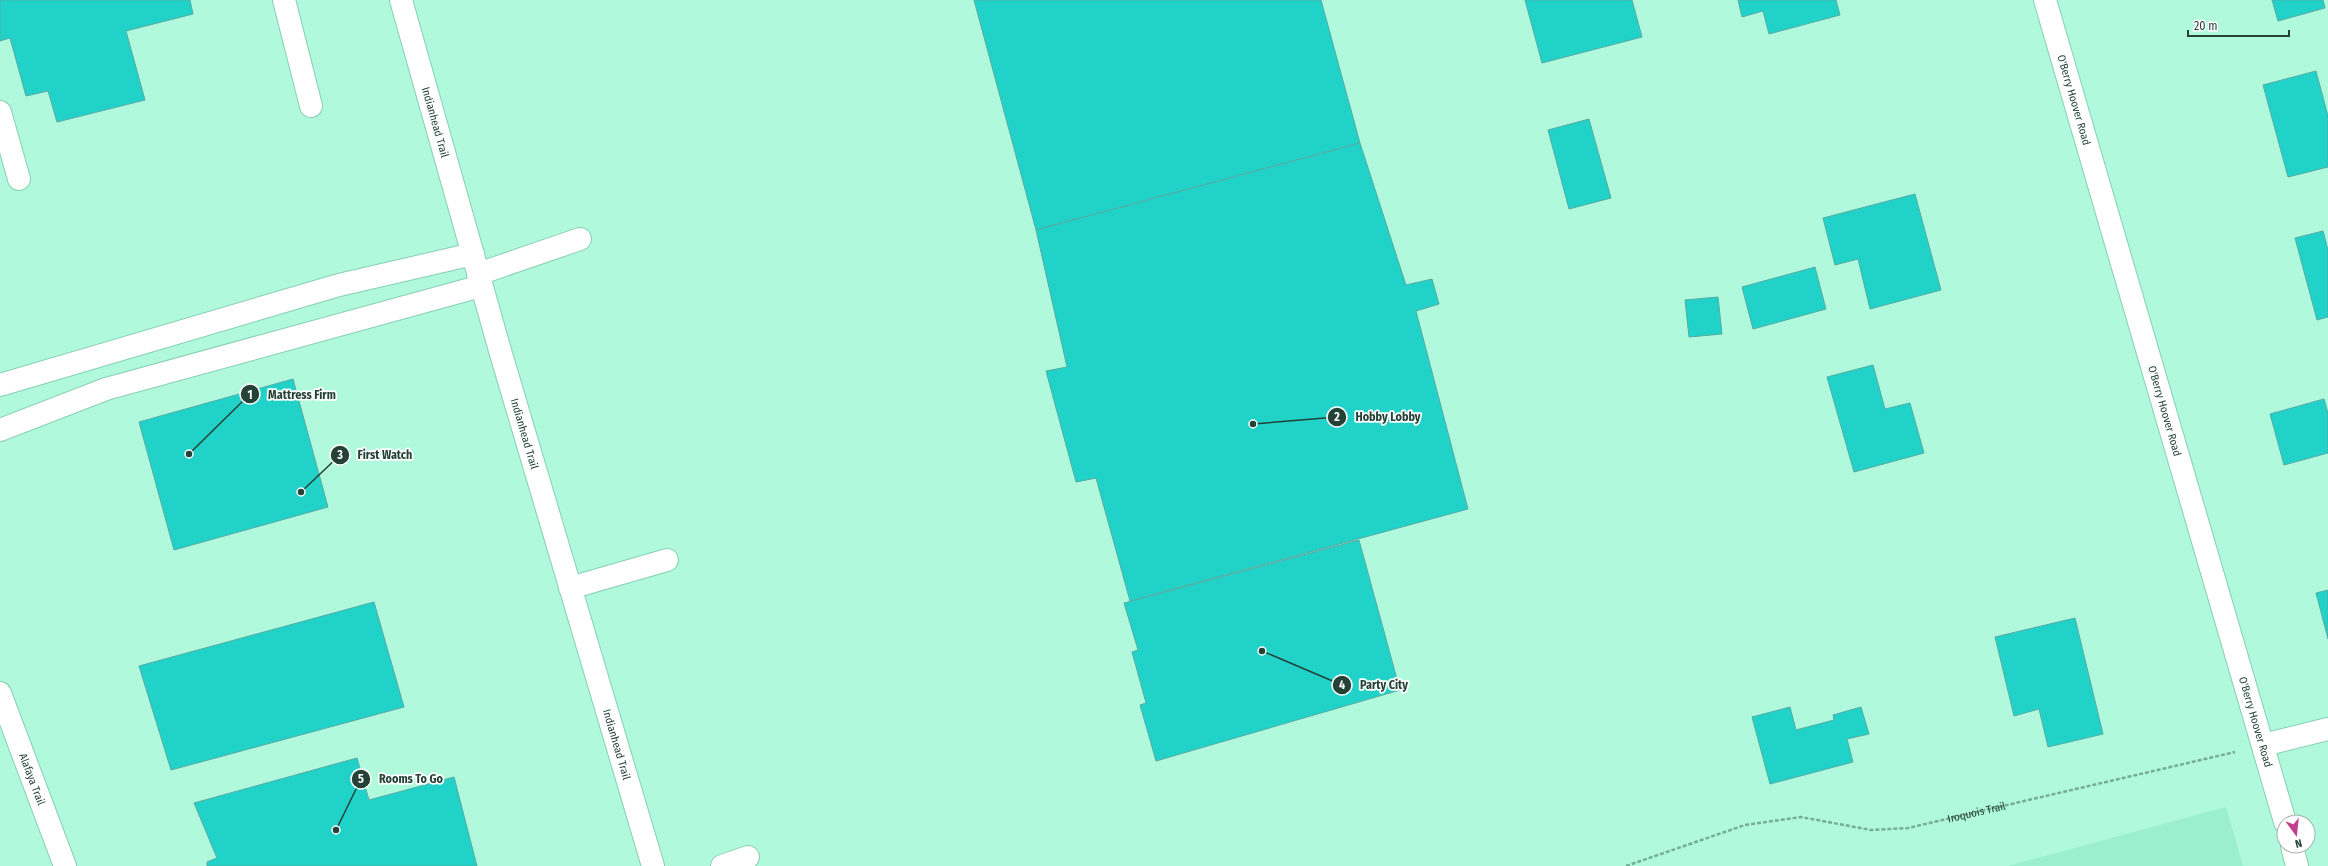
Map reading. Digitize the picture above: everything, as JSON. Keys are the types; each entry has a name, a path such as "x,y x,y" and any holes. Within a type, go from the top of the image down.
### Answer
{"street":[{"path":"284,0 311,106"},
{"name":"Indianhead Trail","path":"401,0 570,588 653,866"},
{"name":"O'Berry Hoover Road","path":"2045,0 2283,814"},
{"path":"0,112 19,179"},
{"path":"0,430 106,389 580,240"},
{"path":"0,385 339,285 478,271"},
{"path":"570,588 667,560"},
{"name":"Alafaya Trail","path":"0,693 65,866"},
{"path":"2263,745 2328,729"},
{"path":"2294,854 2297,866"},
{"path":"722,866 748,857"}],"path":[{"name":"Iroquois Trail","path":"1626,866 1745,825 1801,818 1871,830 1908,828 2263,745"}],"shaded area":[{"path":"2226,807 2243,866 2008,866"}],"building":[{"path":"0,0 190,0 193,14 126,31 145,100 57,122 48,91 26,96 10,38 0,41"},
{"path":"974,0 1321,0 1360,143 1036,230"},
{"path":"1525,0 1632,0 1642,37 1542,63"},
{"path":"1738,0 1836,0 1840,15 1769,34 1763,11 1742,17"},
{"path":"2272,0 2323,0 2325,8 2278,21"},
{"path":"2316,71 2328,116 2328,167 2288,177 2263,85"},
{"path":"1589,119 1611,198 1569,209 1548,130"},
{"path":"1360,143 1406,285 1432,279 1439,304 1416,311 1468,509 1130,601 1096,478 1076,482 1046,371 1067,367 1036,230"},
{"path":"1915,194 1941,290 1870,309 1858,259 1835,265 1823,218"},
{"path":"2323,231 2328,250 2328,317 2317,320 2295,238"},
{"path":"1815,267 1826,309 1753,329 1742,287"},
{"path":"1718,297 1722,334 1689,337 1685,300"},
{"path":"1873,365 1885,409 1910,403 1924,453 1854,472 1827,377"},
{"path":"293,379 328,507 174,550 139,422"},
{"path":"2324,399 2328,413 2328,453 2284,465 2270,414"},
{"path":"1359,540 1400,690 1156,761 1140,705 1146,703 1132,652 1138,650 1124,603"},
{"path":"2328,590 2328,639 2316,593"},
{"path":"374,602 404,707 171,770 139,666"},
{"path":"2075,618 2103,734 2048,747 2039,709 2014,716 1995,637"},
{"path":"1790,707 1796,730 1834,720 1833,715 1861,707 1869,734 1847,739 1853,762 1770,784 1752,717"},
{"path":"357,758 369,800 454,777 477,866 207,866 207,862 217,858 194,803"}],"place":[{"name":"Hobby Lobby","path":"1253,424"},
{"name":"Mattress Firm","path":"189,454"},
{"name":"First Watch","path":"301,492"},
{"name":"Party City","path":"1262,651"},
{"name":"Rooms To Go","path":"336,830"}]}
